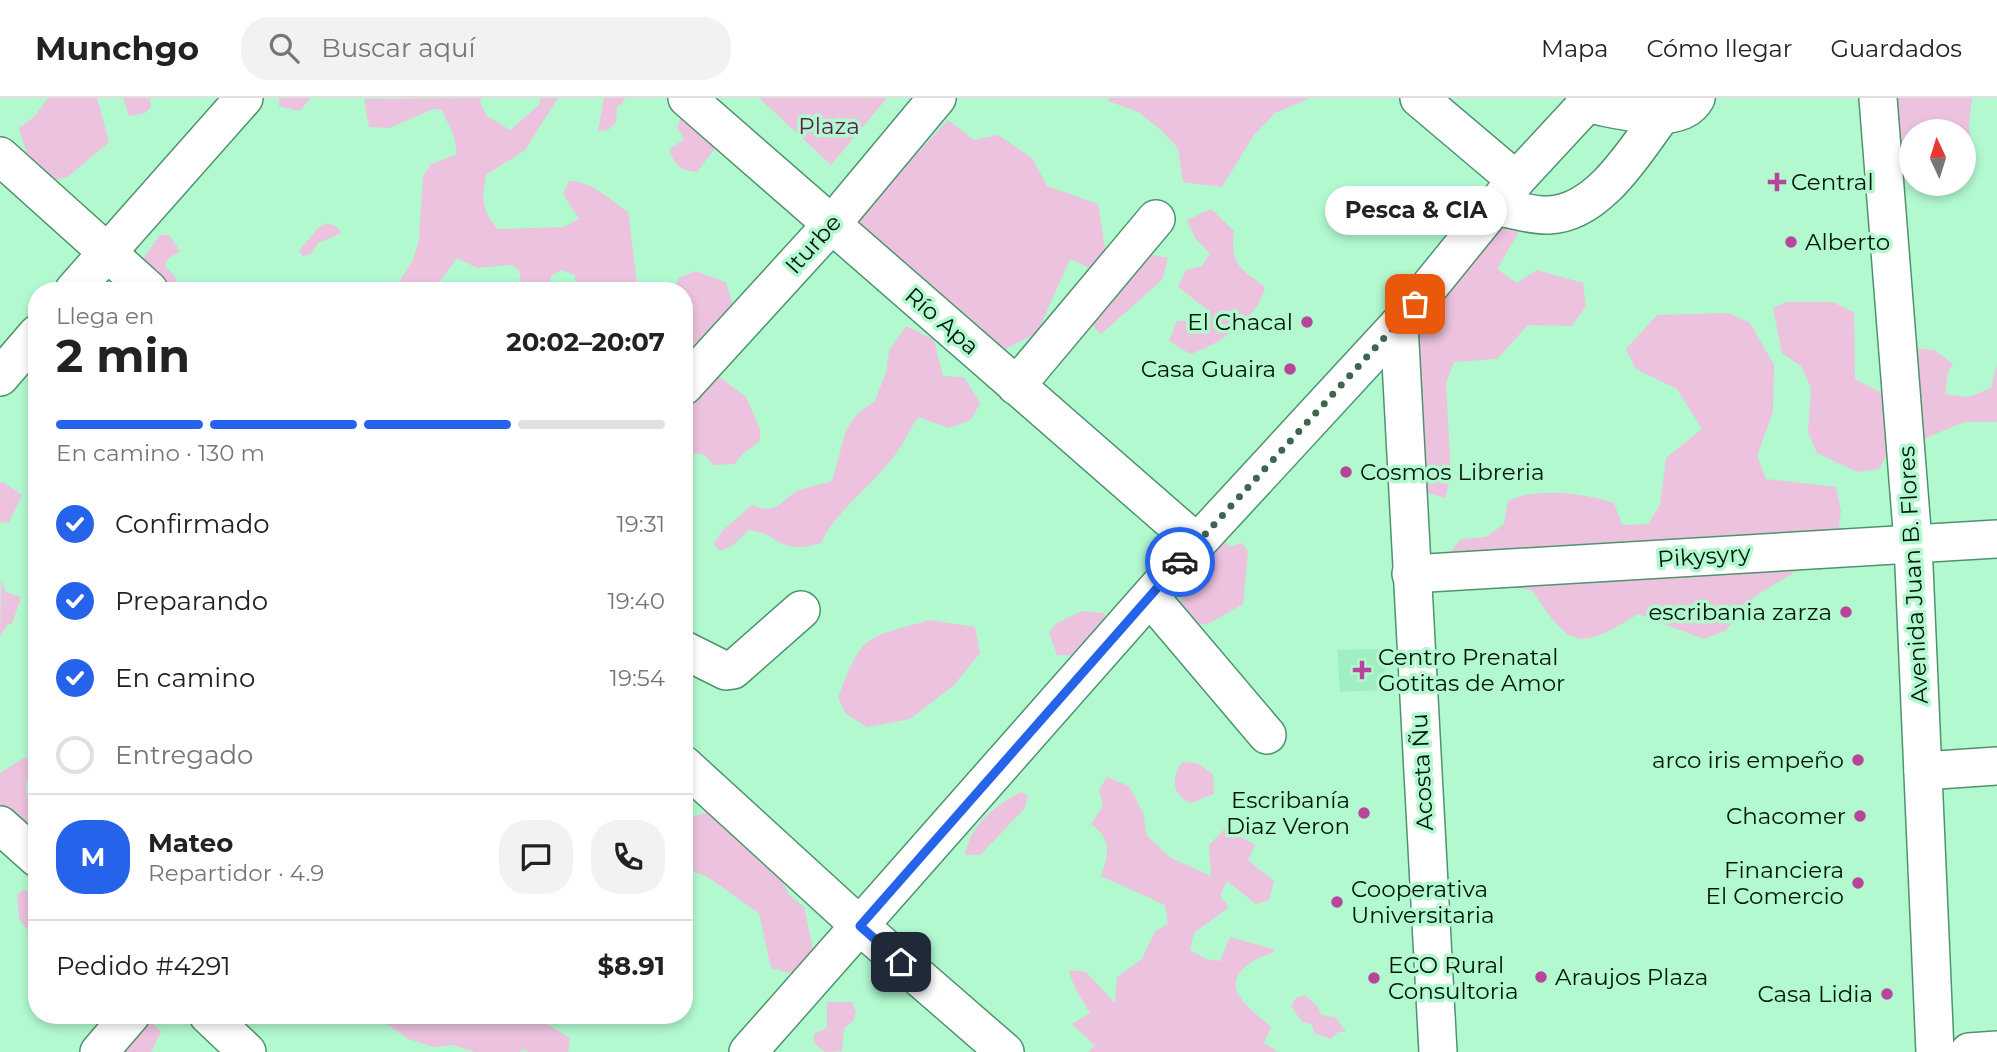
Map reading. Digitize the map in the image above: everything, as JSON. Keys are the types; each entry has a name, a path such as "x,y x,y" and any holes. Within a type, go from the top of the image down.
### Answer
{"street":[{"path":"81,282 244,98"},
{"name":"Río Apa","path":"687,98 1197,543"},
{"name":"Iturbe","path":"693,376 831,225 937,98"},
{"path":"1419,98 1505,193 1553,215 1594,196 1616,178 1661,116"},
{"path":"748,1052 1197,543 1399,324 1505,193 1590,101 1661,116 1678,113 1692,105 1696,98"},
{"name":"Avenida Juan B. Flores","path":"1874,101 1913,543 1935,1052"},
{"path":"0,156 140,282"},
{"path":"1016,386 1156,219"},
{"name":"Acosta Ñu","path":"1399,324 1438,1052"},
{"path":"0,377 28,344"},
{"name":"Pikysyry","path":"1411,574 1997,539"},
{"path":"1150,597 1267,735"},
{"path":"693,654 726,671 733,670 801,610"},
{"path":"1923,771 1997,766"},
{"path":"693,773 860,926 1005,1052"},
{"path":"0,825 28,850"},
{"path":"99,1052 123,1024"},
{"path":"217,1024 247,1052"},
{"path":"1969,1052 1997,1050"}],"shaded area":[{"name":"Centro Prenatal Gotitas de Amor","path":"1385,649 1385,690 1340,692 1337,650"}],"green space":[{"path":"48,98 97,98 109,142 69,176 44,183 31,168 19,128 35,116"},
{"path":"123,98 150,98 151,107 145,113 129,116"},
{"path":"279,98 310,98 300,111 279,106"},
{"path":"481,98 480,103 487,116 510,130 539,105 541,98 558,98 525,150 486,175 484,204 489,216 498,229 564,227 579,219 563,194 569,181 585,184 628,212 637,282 575,282 575,275 561,270 551,276 551,282 521,282 519,270 511,265 477,268 457,258 439,282 399,282 413,260 419,240 423,176 431,164 457,154 454,136 442,110 433,109 389,128 369,127 364,99"},
{"path":"604,98 625,98 623,103 617,106 616,122 608,130 598,131"},
{"name":"Plaza","path":"759,98 887,98 831,165"},
{"path":"1109,98 1310,98 1275,113 1254,135 1222,187 1183,182 1178,148 1139,112 1108,101"},
{"path":"1862,98 1972,98 1970,119 1899,119 1899,180 1888,179"},
{"path":"682,115 716,136 715,148 697,172 679,166 669,150 684,139 677,128"},
{"path":"948,120 974,140 998,135 1032,158 1047,186 1098,204 1105,248 1119,257 1103,274 1070,259 1037,333 1001,351 850,225"},
{"path":"1211,209 1234,231 1235,259 1239,265 1265,287 1255,309 1236,328 1213,344 1190,354 1169,341 1177,321 1200,320 1208,310 1178,287 1186,270 1202,266 1210,253 1195,238 1187,220"},
{"path":"1498,221 1520,230 1497,269 1517,283 1537,270 1583,283 1586,306 1572,326 1528,325 1497,359 1454,362 1446,383 1451,476 1445,498 1424,492 1418,470 1418,314"},
{"path":"327,223 337,227 341,233 318,243 311,254 303,256 299,251 318,228"},
{"path":"160,235 169,235 180,251 168,259 165,267 175,276 176,282 154,282 141,261"},
{"path":"1143,253 1168,258 1162,280 1101,334 1089,322"},
{"path":"695,271 726,282 734,309 693,356 693,282 677,282 679,278"},
{"path":"1786,302 1832,302 1854,312 1855,379 1897,401 1910,348 1934,350 1953,364 1948,372 1945,394 1968,397 1991,388 1997,365 1997,422 1964,422 1921,440 1902,427 1879,469 1857,472 1817,453 1808,432 1811,388 1801,366 1782,353 1773,308"},
{"path":"1729,313 1750,323 1774,365 1773,412 1757,456 1766,479 1836,487 1841,511 1835,558 1813,561 1755,596 1725,631 1703,639 1638,614 1602,634 1577,638 1557,624 1532,590 1446,579 1447,556 1461,539 1486,537 1504,524 1508,501 1520,497 1547,493 1589,496 1614,503 1622,525 1648,524 1660,505 1666,458 1702,429 1677,389 1636,369 1626,349 1657,315"},
{"path":"906,326 934,340 943,376 964,377 980,403 971,420 949,428 918,417 895,455 845,508 821,543 788,546 760,532 749,530 732,546 720,551 714,544 722,531 752,505 773,508 798,491 832,481 846,430 857,414 875,401 886,372 889,351"},
{"path":"718,376 746,397 760,429 760,440 735,464 713,465 705,455 693,453 693,396"},
{"path":"3,482 22,495 9,523 0,522 0,483"},
{"path":"1222,538 1230,547 1242,543 1248,551 1243,604 1210,623 1189,626 1179,612 1190,580 1191,568"},
{"path":"1,580 6,592 21,597 12,624 8,624 0,637"},
{"path":"1082,611 1104,613 1110,625 1082,656 1057,655 1049,632 1057,623"},
{"path":"930,620 975,627 980,653 954,685 910,719 867,727 846,714 838,698 846,676 861,649 879,635"},
{"path":"28,758 28,836 0,814 0,773"},
{"path":"1183,762 1197,763 1213,774 1214,794 1191,803 1180,796 1175,780"},
{"path":"1107,777 1129,786 1143,813 1147,836 1171,858 1211,876 1209,845 1226,828 1255,845 1248,860 1274,881 1269,900 1256,904 1227,881 1220,896 1229,907 1194,933 1190,950 1206,959 1220,961 1230,937 1276,950 1251,962 1241,971 1236,980 1236,989 1246,1005 1271,1027 1264,1043 1278,1052 1088,1052 1095,1046 1072,1024 1090,1013 1069,970 1086,972 1115,1003 1117,977 1142,959 1155,931 1168,924 1165,905 1101,876 1107,853 1106,841 1091,824 1103,806 1099,790"},
{"path":"1021,792 1028,796 1025,808 980,855 965,855 972,834 985,817"},
{"path":"709,811 780,876 789,895 804,907 814,954 806,970 790,973 771,968 759,913 706,876 693,872 693,817"},
{"path":"24,889 28,893 28,930 19,919 17,895"},
{"path":"1305,995 1318,1007 1321,1015 1335,1017 1346,1032 1338,1032 1331,1039 1314,1033 1312,1024 1302,1022 1291,1006 1296,998"},
{"path":"827,1002 852,1002 856,1012 853,1021 844,1028 842,1051 825,1052 814,1043 814,1034 827,1028"},
{"path":"138,1024 154,1024 161,1032 151,1052 112,1052"},
{"path":"547,1024 570,1038 568,1052 529,1052 524,1049 519,1052 475,1052 453,1045 435,1047 408,1039 388,1025"}],"way so far":[{"path":"1180,562 1415,304"}],"place":[{"name":"Central","path":"1777,182"},
{"name":"Alberto","path":"1791,242"},
{"name":"Pesca & CIA","path":"1415,304"},
{"name":"El Chacal","path":"1307,322"},
{"name":"Casa Guaira","path":"1290,369"},
{"name":"Cosmos Libreria","path":"1346,472"},
{"name":"escribania zarza","path":"1846,612"},
{"name":"Centro Prenatal Gotitas de Amor","path":"1362,670"},
{"name":"arco iris empeño","path":"1858,760"},
{"name":"Escribanía Diaz Veron","path":"1364,813"},
{"name":"Chacomer","path":"1860,816"},
{"name":"Financiera El Comercio","path":"1858,883"},
{"name":"Cooperativa Universitaria","path":"1337,902"},
{"name":"Araujos Plaza","path":"1541,977"},
{"name":"ECO Rural Consultoria","path":"1374,978"},
{"name":"Casa Lidia","path":"1887,994"}],"route":[{"path":"901,962 860,926 1180,562"}]}
